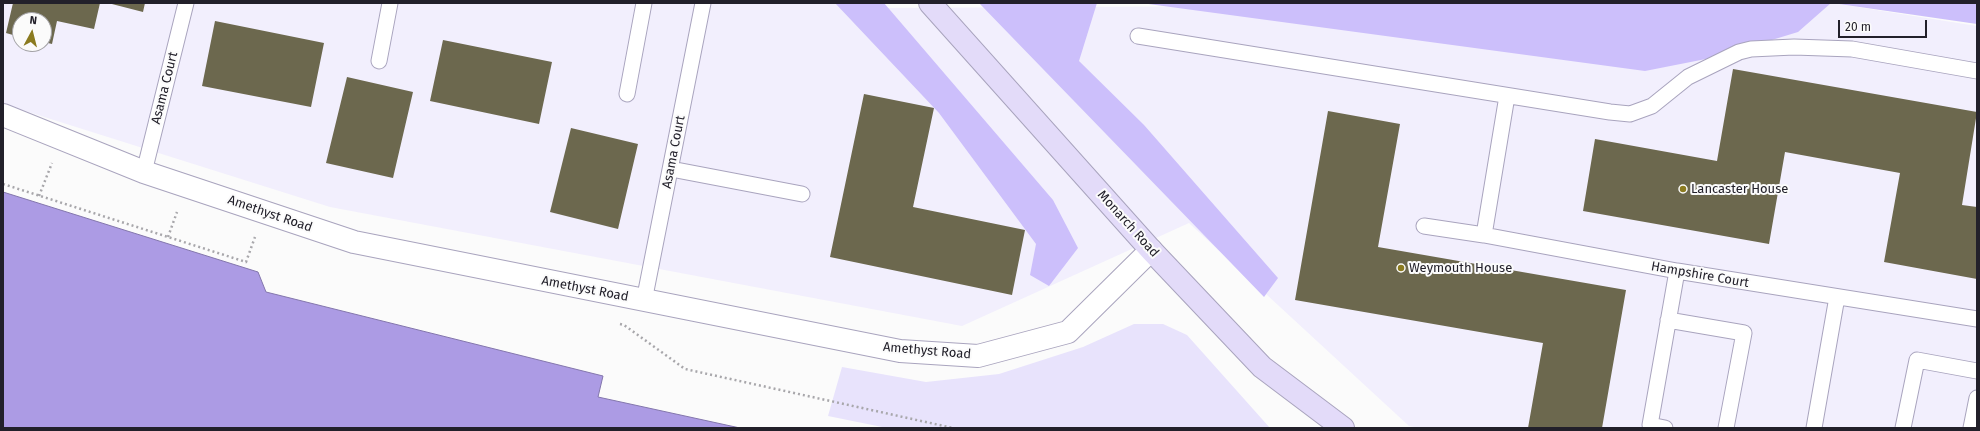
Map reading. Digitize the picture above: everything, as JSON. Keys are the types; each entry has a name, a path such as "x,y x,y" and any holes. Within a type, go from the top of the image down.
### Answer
{"street":[{"name":"Monarch Road","path":"930,3 1151,250 1262,367 1343,428"},
{"name":"Amethyst Road","path":"3,115 144,172 354,242 900,351 978,356 1068,332 1151,250"}],"lane":[{"name":"Asama Court","path":"144,172 186,3"},
{"path":"379,61 390,3"},
{"path":"627,94 644,3"},
{"name":"Asama Court","path":"644,301 703,3"},
{"path":"1138,36 1507,96 1630,114 1652,106 1688,77 1744,50 1794,47 1852,49 1977,71"},
{"path":"1484,235 1507,96"},
{"path":"670,169 802,194"},
{"name":"Hampshire Court","path":"1424,226 1484,235 1677,271 1977,319"},
{"path":"1665,428 1650,425 1677,271"},
{"path":"1814,428 1837,297"},
{"path":"1668,320 1744,333 1726,428"},
{"path":"1903,428 1917,360 1977,371"},
{"path":"1972,428 1977,398"}],"path":[{"path":"40,196 54,160"},
{"path":"3,184 246,262 258,230"},
{"path":"168,238 178,211"},
{"path":"617,324 624,326 685,369 953,428"}],"shaded area":[{"path":"3,3 872,3 874,8 1832,3 1977,26 1977,428 1419,428 1409,426 1189,223 962,326 330,207 3,104"},
{"path":"835,3 884,3 1053,200 1078,248 1049,286 1030,275 1036,244 939,113"},
{"path":"979,3 1097,3 1079,61 1144,125 1278,278 1264,297"},
{"path":"1141,3 1831,3 1798,32 1716,57 1645,71"},
{"path":"1832,3 1977,3 1977,24"},
{"path":"3,192 258,272 266,292 603,376 598,397 740,428 3,428"},
{"path":"1134,324 1163,324 1187,335 1270,428 887,428 828,416 842,367 926,382 999,374 1083,347"}],"building":[{"path":"13,3 100,3 94,29 57,21 52,44 52,12 12,12 12,35 6,33"},
{"path":"108,3 145,3 143,12"},
{"path":"215,21 324,43 311,107 202,86"},
{"path":"443,40 552,62 539,124 430,101"},
{"name":"Lancaster House","path":"1733,69 1977,112 1962,205 1977,207 1977,279 1884,262 1900,173 1785,152 1769,244 1583,211 1595,139 1717,161"},
{"path":"347,77 413,92 393,178 326,163"},
{"path":"864,94 934,108 913,207 1025,230 1012,295 830,257"},
{"name":"Weymouth House","path":"1328,111 1400,124 1378,247 1626,290 1602,428 1528,428 1543,343 1295,300"},
{"path":"571,128 638,144 618,229 550,212"}],"place":[{"name":"Lancaster House","path":"1683,189"},
{"name":"Weymouth House","path":"1401,268"}]}
